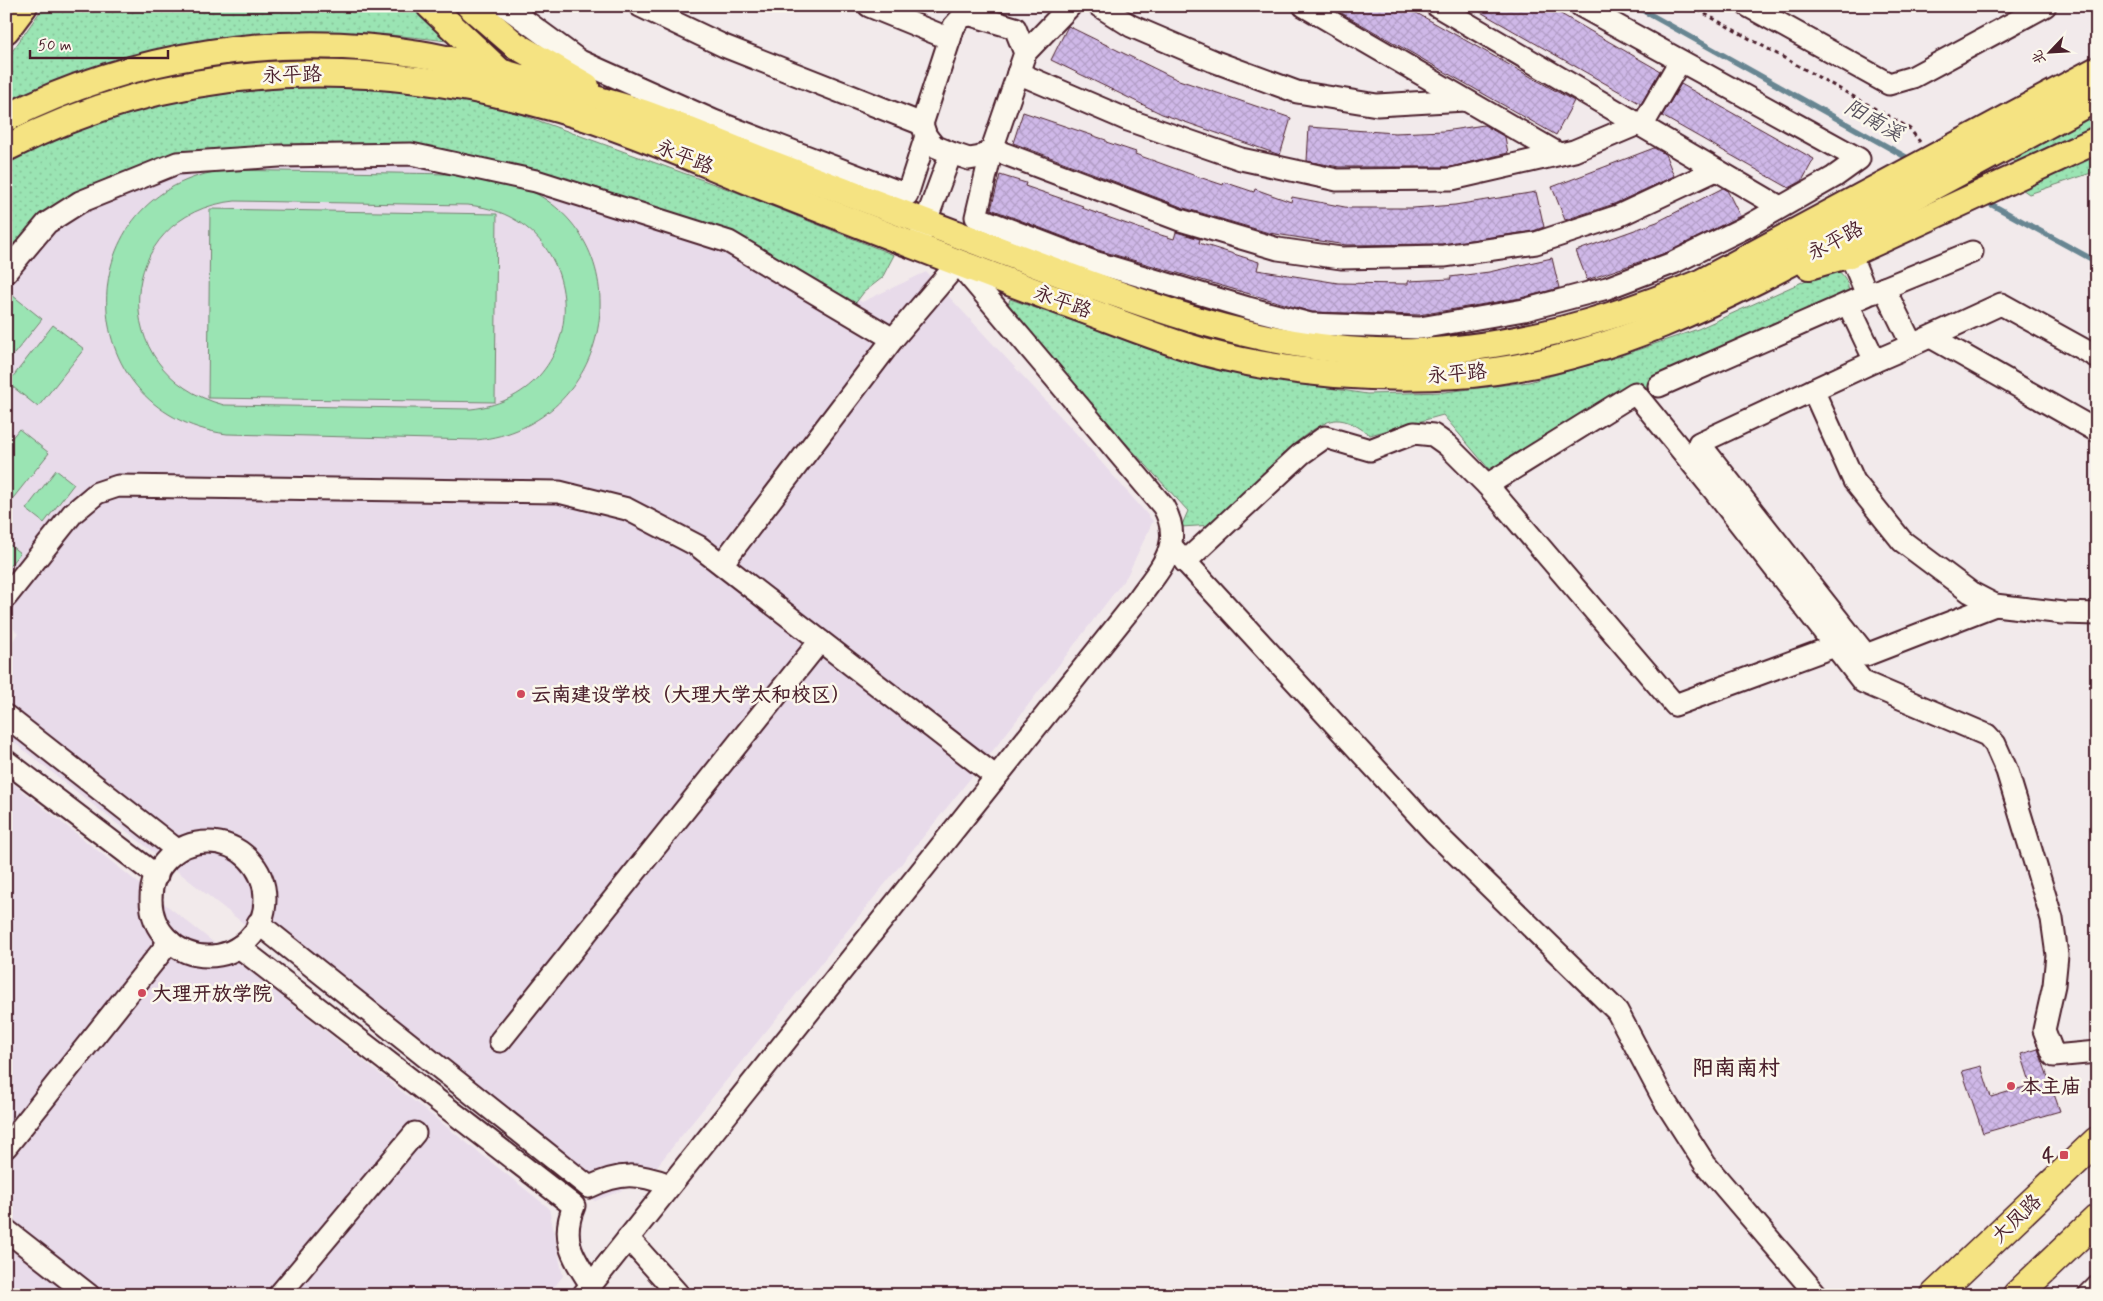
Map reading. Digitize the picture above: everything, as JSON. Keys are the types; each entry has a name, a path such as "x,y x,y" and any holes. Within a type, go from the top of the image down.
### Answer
{"highway":[{"name":"大凤路","path":"1935,1295 2097,1141"},
{"path":"2017,1295 2097,1219"}],"main road":[{"path":"6,30 24,6"},
{"path":"430,6 500,72 562,110"},
{"path":"470,6 515,45 574,80 641,112"},
{"name":"永平路","path":"6,118 114,74 201,53 298,46 354,46 416,53 500,72 641,112 926,224 1169,313 1236,331 1307,346 1375,352 1425,351 1483,345 1571,329 1655,302 1702,282 2097,70"},
{"path":"2060,89 2097,65"},
{"name":"永平路","path":"6,148 58,124 164,89 257,74 345,72 411,77 498,93 562,110 958,263 1205,352 1313,372 1357,377 1465,374 1522,366 1578,353 1660,327 1769,275 2097,98"},
{"path":"1769,275 1850,254 2097,140"}],"street":[{"path":"505,6 580,61 714,121 907,195 954,26 969,11 1015,28 1025,53"},
{"path":"640,6 724,46 924,130 934,146 951,153 969,159 981,157 992,149"},
{"path":"870,6 950,39"},
{"path":"1070,6 1025,53 992,149 976,217 1094,262 1248,308 1310,324 1420,328 1524,310 1607,288 1673,263 1780,208 1834,177 1859,160 1581,6"},
{"path":"1098,6 1131,26 1213,62 1297,92 1377,105 1465,100"},
{"path":"1304,6 1559,154"},
{"path":"1437,6 1780,208"},
{"path":"1748,6 1889,84 1896,84 1913,77 2046,6"},
{"path":"1018,73 1128,120 1241,159 1337,180 1452,178 1574,151 1645,121 1680,61"},
{"path":"992,149 1180,220 1278,248 1341,258 1444,256 1536,243 1618,216 1716,170"},
{"path":"916,247 951,153"},
{"path":"6,272 47,223 80,202 177,163 279,156 411,154 536,181 729,242 893,339"},
{"path":"1659,386 1972,252"},
{"path":"1850,254 1867,296 1875,361"},
{"path":"722,564 893,339 958,263 1163,506 1170,518 1178,554 1434,832 1617,1011 1664,1100 1705,1164 1817,1295"},
{"path":"1867,296 1912,345"},
{"path":"1995,605 1866,655 1699,443 2001,304 2097,357"},
{"path":"1931,337 2097,431"},
{"path":"1813,390 1854,481 1902,541 1970,592 1995,605 2063,613 2097,614"},
{"path":"1487,485 1635,393 1863,682 1987,735 1995,744 2007,771 2052,919 2057,955 2054,985 2044,1030 2054,1056 2097,1052"},
{"path":"587,1290 1139,598 1160,569 1301,454 1325,437 1370,450 1414,432 1433,435 1447,445 1487,485 1675,705 1835,646"},
{"path":"6,597 72,513 97,493 118,486 559,492 627,509 698,546 996,776"},
{"path":"500,1041 820,642"},
{"path":"6,716 177,850"},
{"path":"6,761 157,876"},
{"path":"197,843 219,843 239,851 254,866 263,886 264,909 255,931 239,947 217,956 194,955 174,946 159,929 151,908 152,885 162,865 177,850 197,843"},
{"path":"258,923 589,1188 603,1180 632,1175 643,1176 670,1185"},
{"path":"6,1147 170,941"},
{"path":"239,947 574,1206 569,1217 568,1238 587,1290"},
{"path":"279,1295 415,1133"},
{"path":"6,1230 89,1295"},
{"path":"628,1238 679,1295"},
{"path":"2089,1295 2097,1287"}],"path":[{"path":"1691,6 1904,126 1919,140 1931,159"}],"shaded area":[{"name":"云南建设学校（大理大学太和校区）","path":"406,156 754,244 862,302 926,272 1074,431 1153,521 1127,576 999,743 645,1181 595,1201 6,736 6,651 18,633 6,622 6,280 60,213 182,165"},
{"name":"大理开放学院","path":"6,778 549,1208 563,1276 548,1295 6,1295"}],"green space":[{"path":"44,6 413,6 447,41 351,32 285,32 221,39 144,60 6,108 6,60"},
{"path":"315,87 380,88 442,96 517,113 736,192 894,255 882,278 864,292 851,309 704,236 383,152 203,158 74,201 6,268 6,165 81,130 156,106 233,93"},
{"path":"2097,113 2097,128 2019,165 2010,159"},
{"path":"2097,151 2097,171 2029,194 2019,187"},
{"path":"227,170 478,176 525,188 564,214 588,249 599,288 598,330 584,369 559,403 522,428 476,440 227,434 174,417 137,387 114,346 107,301 114,256 137,216 174,186","holes":["235,201 467,205 509,216 539,240 558,271 564,306 559,341 542,373 512,397 471,409 224,405 185,388 158,362 143,330 139,296 146,263 165,234 195,212"]},
{"path":"210,209 497,214 495,402 208,398"},
{"path":"1837,270 1847,282 1849,289 1849,297 1841,303 1640,395 1494,475 1443,415 1370,435 1349,422 1335,420 1322,425 1306,435 1289,449 1213,525 1181,527 1188,511 1006,312 1010,299 1177,358 1220,371 1367,394 1445,392 1529,382 1614,358 1698,329 1822,273"},
{"path":"12,295 42,319 6,364 6,302"},
{"path":"53,325 84,349 38,407 8,383"},
{"path":"19,429 49,453 6,507 6,445"},
{"path":"56,470 74,484 44,523 26,509"},
{"path":"6,542 20,553 6,570"}],"building":[{"path":"1329,6 1404,6 1574,101 1556,135"},
{"path":"1470,6 1547,6 1660,71 1641,104"},
{"path":"1068,26 1176,79 1291,118 1280,155 1162,114 1051,60"},
{"path":"1681,84 1814,159 1802,181 1789,188 1662,116"},
{"path":"1023,112 1106,140 1106,142 1136,152 1135,154 1193,175 1223,185 1224,182 1254,192 1255,189 1291,202 1292,197 1350,208 1413,208 1455,205 1536,192 1544,227 1533,231 1443,244 1346,245 1269,233 1184,208 1013,143"},
{"path":"1484,125 1505,137 1508,153 1451,167 1339,167 1307,161 1309,127 1395,133 1444,131"},
{"path":"1654,148 1665,154 1674,176 1614,204 1565,220 1552,187"},
{"path":"1000,175 1026,183 1025,186 1141,229 1174,239 1176,232 1200,239 1199,243 1259,262 1257,270 1338,283 1408,284 1408,281 1451,279 1450,277 1489,272 1552,258 1559,288 1521,298 1419,315 1312,312 1098,250 991,209"},
{"path":"1723,188 1727,190 1740,216 1668,252 1587,280 1576,251 1657,222"},
{"path":"2038,1049 2060,1111 1983,1133 1962,1071 1981,1066 1991,1097 2031,1085 2021,1054"}],"waterway":[{"name":"阳南溪","path":"1635,6 1913,161"},
{"name":"阳南溪","path":"1985,201 2097,262"}],"place":[{"name":"云南建设学校（大理大学太和校区）","path":"521,694"},
{"name":"大理开放学院","path":"142,993"},
{"name":"本主庙","path":"2011,1086"},
{"name":"4","path":"2064,1155"}],"district":[{"name":"阳南南村","path":"1736,1067"}]}
